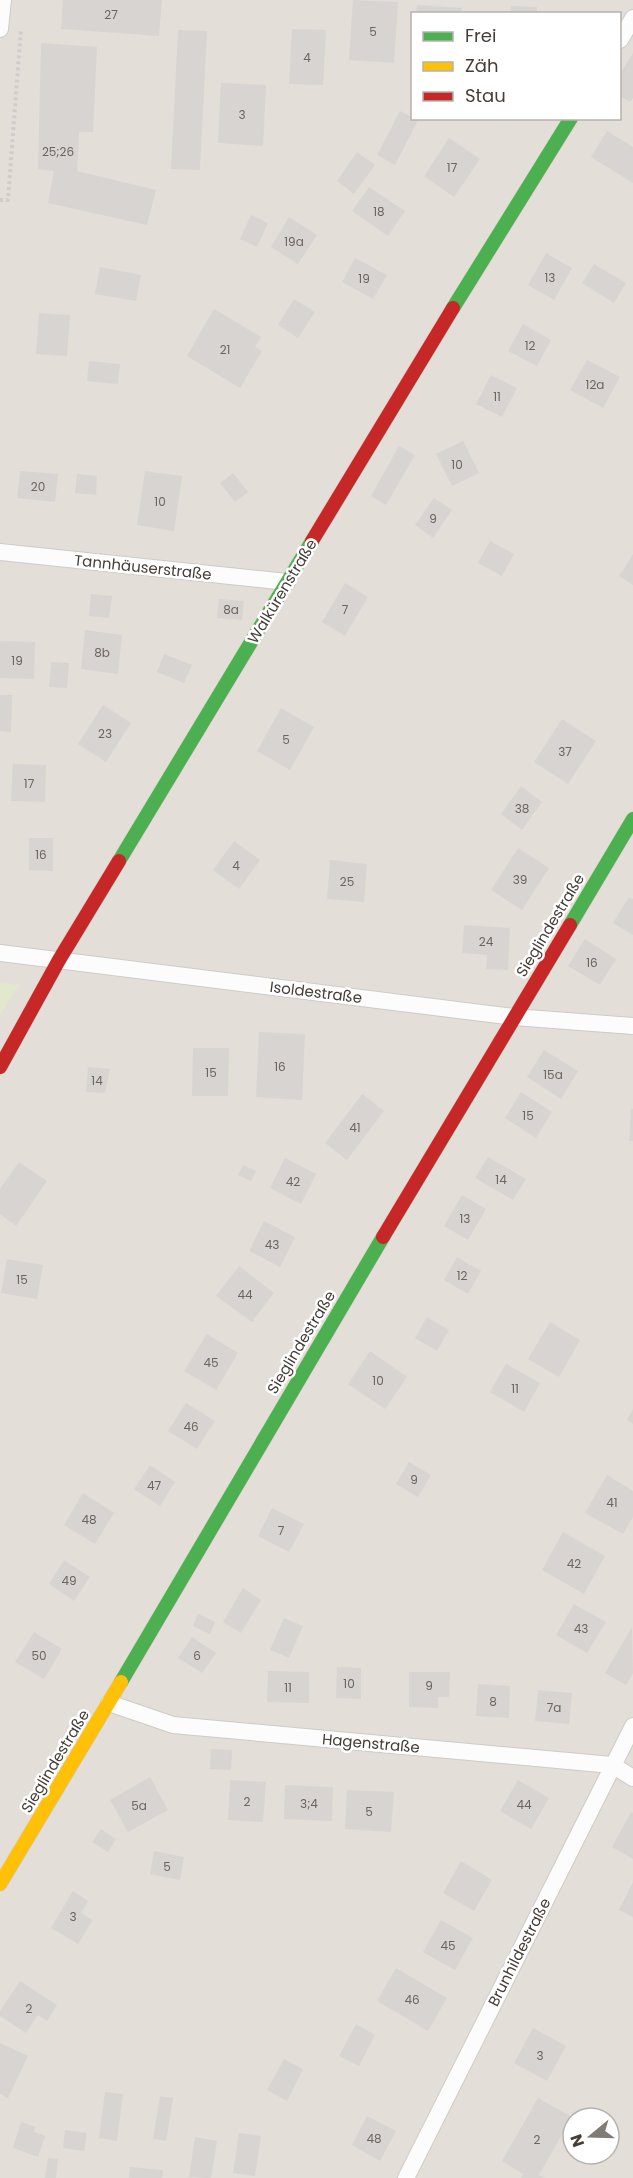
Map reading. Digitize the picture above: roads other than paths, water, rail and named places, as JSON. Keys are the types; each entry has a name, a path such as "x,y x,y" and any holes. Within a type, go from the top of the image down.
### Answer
{"street":[{"path":"0,29 3,0"},
{"path":"621,38 633,18"},
{"name":"Walkürenstraße","path":"0,1067 58,960 286,582 570,120"},
{"name":"Tannhäuserstraße","path":"0,552 286,582"},
{"name":"Sieglindestraße","path":"0,1884 633,819"},
{"name":"Isoldestraße","path":"0,954 514,1017 633,1026"},
{"name":"Hagenstraße","path":"109,1702 173,1725 612,1765 633,1778"},
{"name":"Brunhildestraße","path":"406,2178 633,1726"}]}
